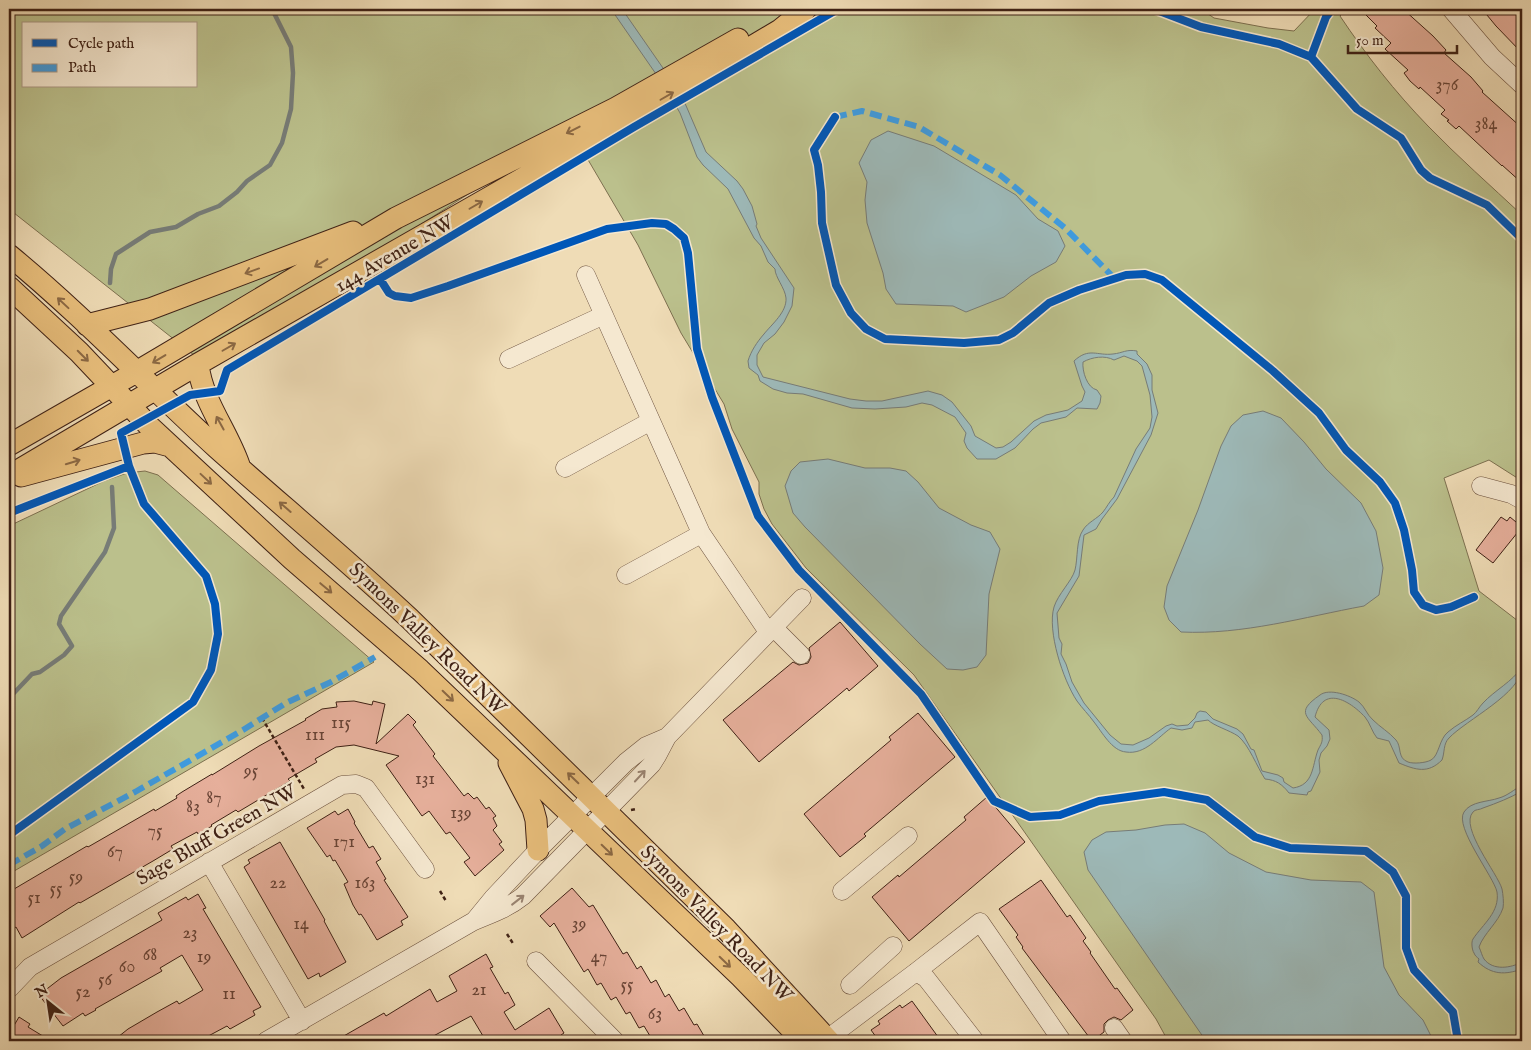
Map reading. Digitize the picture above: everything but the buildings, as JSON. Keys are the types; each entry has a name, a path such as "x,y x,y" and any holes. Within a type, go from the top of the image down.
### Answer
{"main road":[{"name":"144 Avenue NW","path":"9,477 621,114 716,59 780,30 804,10"},
{"name":"144 Avenue NW","path":"9,445 396,218 621,114"},
{"path":"87,324 150,309 368,226 396,218"},
{"name":"Symons Valley Road NW","path":"9,254 87,324 124,378 142,397 240,467 368,580 726,928 828,1040"},
{"name":"Symons Valley Road NW","path":"9,287 79,352 124,378 142,397 170,446 292,559 420,670 741,977 802,1041"},
{"path":"198,364 204,393 227,436 240,467"},
{"path":"9,477 143,442 155,442 170,446"},
{"path":"499,745 533,809 536,820 538,850"}],"street":[{"path":"1451,9 1492,57 1522,85"},
{"path":"586,275 702,534 771,630 800,655"},
{"path":"509,359 604,316"},
{"path":"565,468 651,421"},
{"path":"1481,486 1512,494 1522,500"},
{"path":"626,575 702,534"},
{"path":"266,1041 474,920 500,911 518,900 652,764 667,737 802,598"},
{"path":"474,920 538,850 636,753 646,746 667,737"},
{"name":"Sage Bluff Green NW","path":"9,989 30,967 342,785 356,784 366,788 425,870"},
{"path":"842,891 908,836"},
{"path":"209,862 302,1021"},
{"path":"828,1040 980,922 1062,1041"},
{"path":"850,985 893,946"},
{"path":"536,961 614,1041"},
{"path":"916,972 926,978 975,1041"}],"path":[{"path":"262,718 304,789"},
{"path":"631,810 636,809"},
{"path":"440,891 446,901"},
{"path":"507,934 514,945"}],"green space":[{"path":"9,9 1201,9 1214,18 1294,31 1315,9 1346,9 1340,16 1393,87 1439,138 1522,215 1522,481 1489,460 1444,478 1479,591 1522,624 1522,1041 1168,1041 1156,1019 914,675 806,568 772,524 759,494 759,482 732,429 724,404 681,333 638,245 570,129 204,363 9,209"},
{"path":"145,471 158,475 374,662 9,874 9,526 104,481 127,473"}],"water":[{"path":"611,9 622,9 681,94 706,152 743,189 752,206 756,226 761,238 794,288 792,306 784,322 775,334 764,343 757,355 757,365 763,377 850,399 866,401 882,401 928,391 942,395 952,402 971,426 975,436 996,448 1003,447 1011,442 1034,421 1046,415 1068,410 1082,401 1085,392 1074,361 1084,354 1113,354 1137,351 1137,354 1147,364 1152,375 1152,390 1158,413 1151,435 1117,499 1096,529 1084,535 1079,576 1057,613 1059,638 1062,644 1061,654 1072,682 1084,703 1110,735 1121,744 1133,745 1172,724 1177,726 1188,725 1197,713 1200,711 1206,712 1213,719 1237,729 1243,734 1251,749 1254,750 1262,771 1278,775 1293,788 1300,786 1309,779 1322,743 1322,735 1308,719 1306,711 1307,706 1312,701 1324,693 1340,693 1359,702 1371,718 1396,740 1402,758 1408,762 1416,763 1426,762 1434,758 1445,735 1474,714 1488,698 1522,667 1520,677 1513,687 1492,706 1449,738 1445,745 1442,760 1427,769 1416,769 1399,763 1389,741 1377,738 1365,717 1352,705 1330,698 1324,701 1315,717 1329,730 1330,739 1321,753 1319,760 1320,772 1311,791 1307,795 1289,793 1278,783 1265,779 1242,740 1208,720 1195,722 1192,728 1182,730 1171,728 1151,745 1139,751 1121,751 1112,745 1072,692 1058,655 1052,617 1056,602 1075,570 1078,544 1083,530 1103,512 1114,497 1136,449 1150,428 1152,417 1150,395 1142,366 1137,361 1124,356 1114,360 1098,357 1083,362 1083,370 1088,383 1101,396 1097,409 1077,408 1066,417 1041,423 1015,448 996,459 977,459 967,448 964,441 966,433 955,417 932,405 922,403 906,407 852,408 803,394 787,393 773,389 760,381 758,375 749,368 748,361 761,337 778,318 784,308 786,298 784,290 775,269 768,262 761,246 754,238 728,189 697,157 680,113 665,87"},
{"path":"888,131 934,146 1016,195 1038,219 1058,231 1065,246 1056,262 1031,276 1004,297 966,312 953,306 896,304 886,289 883,273 867,223 865,200 867,182 859,163 871,140"},
{"path":"1263,411 1281,418 1326,469 1361,503 1376,531 1383,568 1379,595 1364,606 1273,624 1227,631 1181,632 1169,620 1164,607 1167,586 1198,510 1221,446 1231,426 1243,415"},
{"path":"828,459 865,468 890,468 906,471 918,482 939,508 971,525 990,532 1000,549 989,594 986,655 977,667 963,670 947,669 920,644 793,513 785,486 791,471 800,462"},
{"path":"1522,785 1522,791 1482,809 1475,810 1470,819 1475,839 1499,882 1503,898 1501,913 1479,947 1484,959 1497,967 1513,966 1522,962 1522,969 1499,973 1488,969 1478,962 1479,959 1473,950 1473,939 1496,906 1497,892 1469,840 1462,819 1467,808 1480,802 1502,797"},
{"path":"1184,824 1205,833 1229,853 1266,872 1311,880 1361,882 1374,892 1384,967 1399,995 1423,1020 1431,1036 1430,1041 1206,1041 1088,870 1084,852 1092,840 1106,832"},
{"path":"1522,1030 1522,1038 1519,1041 1507,1041"}],"waterway":[{"path":"110,283 111,269 116,254 150,232 176,227 198,214 219,206 237,192 247,181 270,165 282,143 291,109 293,73 291,47 272,9"},
{"path":"9,694 13,694 32,674 40,672 64,655 72,646 59,624 61,616 105,552 114,528 112,487"}],"marked path":[{"path":"835,117 862,111 919,127 1000,175 1065,228 1115,279"},
{"path":"9,865 42,846 65,829 135,792 286,703 331,682 375,657"}],"cycle path":[{"path":"9,513 129,466 121,433 190,395 220,391 227,370 634,127 838,9"},
{"path":"1154,9 1201,27 1279,44 1311,57"},
{"path":"1332,9 1326,17 1311,57 1357,109 1401,138 1421,170 1430,178 1487,205 1522,239"},
{"path":"835,117 814,150 821,192 822,223 836,285 851,313 866,329 885,339 964,343 999,340 1013,333 1049,303 1079,290 1126,275 1145,274 1162,280 1273,371 1319,413 1346,450 1380,482 1395,503 1404,530 1412,570 1414,592 1423,605 1436,610 1451,607 1474,597"},
{"path":"380,279 389,293 395,296 411,298 607,229 652,223 666,224 674,229 684,238 688,253 697,349 712,397 758,516 799,570 921,694 994,801 1030,817 1060,815 1099,801 1164,792 1207,800 1255,837 1290,848 1366,851 1393,872 1406,896 1406,948 1414,970 1453,1012 1458,1041"},
{"path":"9,835 193,702 211,670 218,634 215,604 206,576 144,504 129,466"}]}
